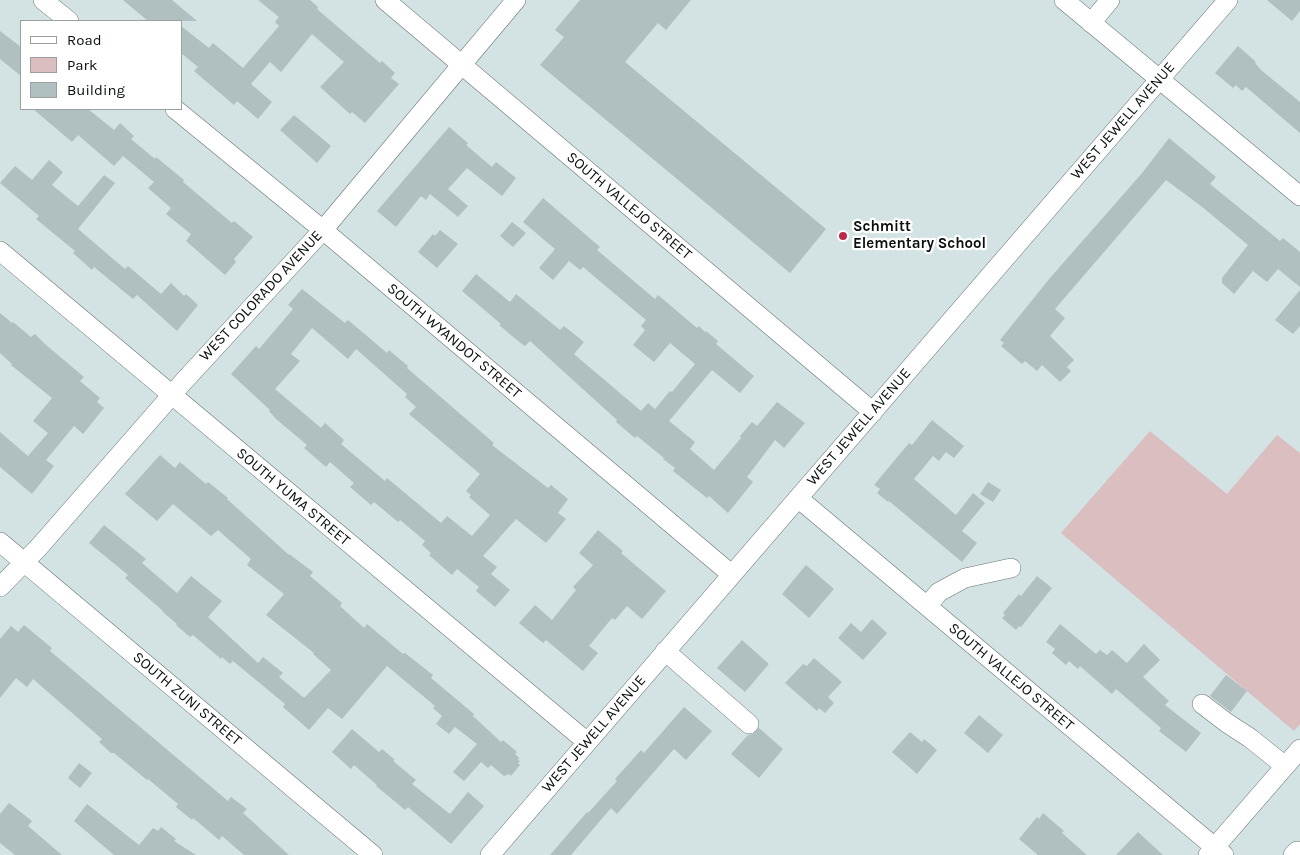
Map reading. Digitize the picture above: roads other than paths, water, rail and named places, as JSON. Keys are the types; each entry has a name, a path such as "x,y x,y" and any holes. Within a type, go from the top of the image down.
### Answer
{"street":[{"path":"43,0 68,20"},
{"name":"SOUTH VALLEJO STREET","path":"385,0 873,412"},
{"name":"WEST COLORADO AVENUE","path":"0,587 171,395 322,230 516,0"},
{"path":"1064,0 1300,196"},
{"path":"1091,23 1110,0"},
{"name":"WEST JEWELL AVENUE","path":"490,855 1228,0"},
{"name":"SOUTH WYANDOT STREET","path":"176,110 731,574"},
{"name":"SOUTH YUMA STREET","path":"0,251 587,742"},
{"name":"SOUTH VALLEJO STREET","path":"798,498 1216,852"},
{"name":"SOUTH ZUNI STREET","path":"0,542 373,855"},
{"path":"927,606 939,592 964,578 1011,568"},
{"path":"665,651 749,724"},
{"path":"1202,704 1285,766"},
{"path":"1216,852 1300,749"}],"place":[{"name":"Schmitt Elementary School","path":"843,236"}]}
